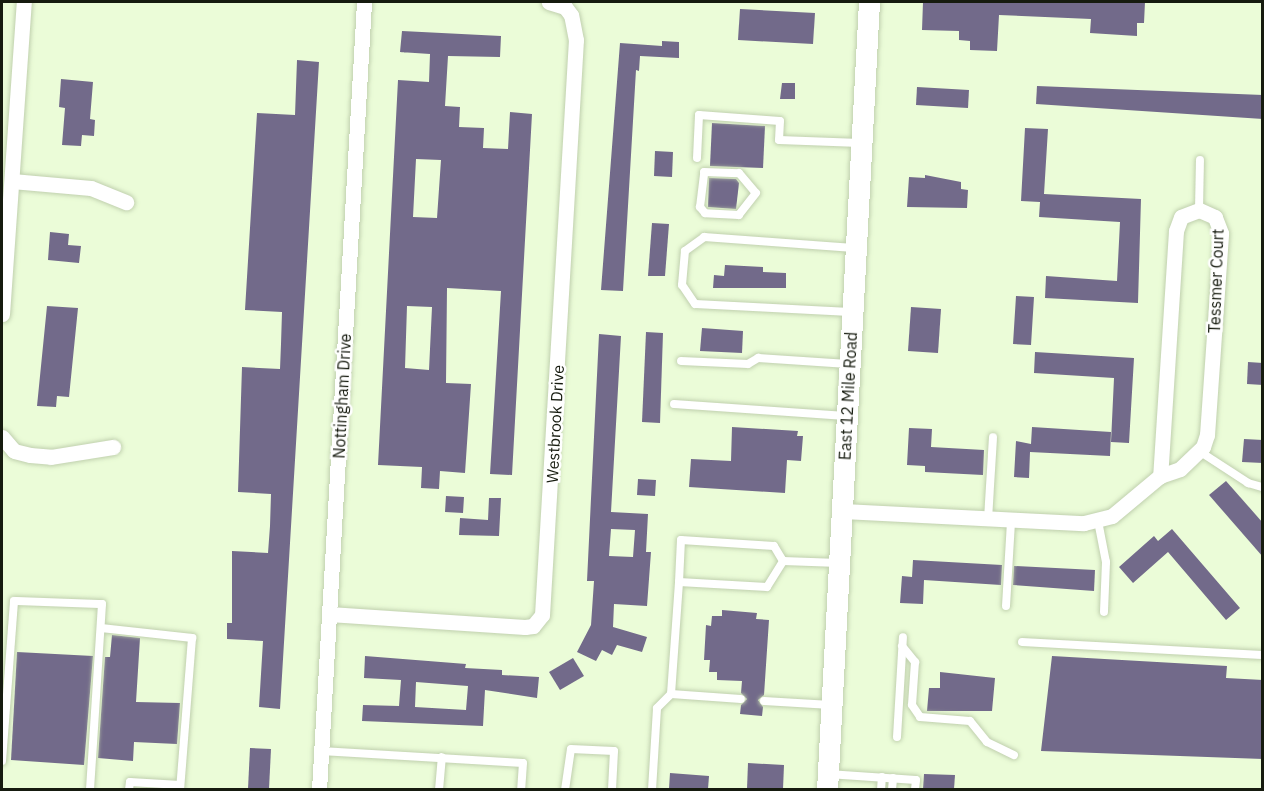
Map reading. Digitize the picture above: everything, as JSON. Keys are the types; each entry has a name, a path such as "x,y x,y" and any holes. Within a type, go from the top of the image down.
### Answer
{"main road":[{"name":"East 12 Mile Road","path":"827,782 869,2"}],"street":[{"path":"2,314 24,2"},
{"name":"Nottingham Drive","path":"319,789 364,2"},
{"name":"Westbrook Drive","path":"329,614 525,627 533,626 542,615 576,40 571,15 565,7 549,2"},
{"path":"12,181 91,188 126,202"},
{"name":"Tessmer Court","path":"1160,476 1176,231 1180,217 1199,210 1215,217 1221,233 1207,435 1199,451"},
{"path":"2,437 14,451 51,457 113,447"},
{"path":"843,511 1011,521 1098,521 1131,504 1160,476 1180,469 1199,451"}],"lane":[{"path":"697,158 699,115 780,121 779,140 861,143"},
{"path":"1199,210 1200,160"},
{"path":"704,172 739,173 756,193 739,215 705,213 700,207 704,172"},
{"path":"852,312 695,304 682,285 685,251 704,237 856,248"},
{"path":"681,361 748,364 758,358 850,364"},
{"path":"674,404 847,416"},
{"path":"988,520 993,437"},
{"path":"1199,451 1248,483 1263,487"},
{"path":"1006,606 1011,521"},
{"path":"1098,521 1106,562 1104,612"},
{"path":"652,789 657,708 671,694 681,540 774,546 783,561"},
{"path":"783,561 840,563"},
{"path":"679,582 767,587 783,561"},
{"path":"2,761 14,600 102,604 90,789"},
{"path":"101,628 192,638 180,787 130,782 129,789"},
{"path":"897,737 903,637"},
{"path":"1022,642 1263,655"},
{"path":"902,646 915,662 912,705 921,717 970,721 987,742 1014,755"},
{"path":"671,694 741,699"},
{"path":"764,701 831,705"},
{"path":"565,789 571,749 614,751 612,789"},
{"path":"321,751 523,763 521,789"},
{"path":"439,789 442,758"},
{"path":"881,789 882,777"},
{"path":"827,782 882,777 916,780 915,789"},
{"path":"892,789 893,778"}],"building":[{"path":"923,2 1145,2 1144,23 1137,23 1137,36 1090,33 1091,19 999,15 997,51 970,50 970,41 959,40 959,31 922,30"},
{"path":"740,9 815,13 813,44 738,40"},
{"path":"402,31 501,36 500,57 448,56 445,106 460,107 459,127 484,128 483,148 508,149 510,112 532,114 512,475 490,474 501,291 447,288 446,383 471,384 465,473 440,471 439,489 421,488 422,467 378,465 398,80 429,82 430,54 400,52","holes":["416,159 441,160 437,218 413,217","407,306 432,307 429,370 405,368"]},
{"path":"662,41 679,42 679,58 640,56 639,71 636,70 623,291 601,290 620,43 662,46"},
{"path":"297,60 319,62 280,709 259,707 263,641 227,639 227,623 232,623 232,551 268,553 270,526 271,494 238,492 242,367 280,369 282,312 245,310 257,113 295,115"},
{"path":"61,79 93,82 90,119 95,120 94,136 82,135 81,146 62,145 65,108 59,107"},
{"path":"782,83 795,83 795,99 780,99"},
{"path":"1037,86 1263,95 1263,119 1036,104"},
{"path":"917,87 969,90 968,108 916,105"},
{"path":"712,123 765,126 763,168 710,166"},
{"path":"1025,128 1048,129 1044,194 1141,199 1138,303 1045,298 1046,276 1117,281 1120,222 1039,217 1040,202 1021,201"},
{"path":"655,151 673,152 672,177 654,176"},
{"path":"925,175 961,182 961,189 968,190 967,208 907,207 909,177 925,178"},
{"path":"709,178 736,179 739,183 736,209 708,207"},
{"path":"652,223 669,224 665,276 648,276"},
{"path":"50,232 69,234 68,245 81,246 79,263 48,260"},
{"path":"725,265 763,267 763,272 786,273 786,288 713,288 714,275 724,276"},
{"path":"1016,296 1034,297 1031,345 1013,344"},
{"path":"47,306 78,308 69,397 57,396 56,407 37,406"},
{"path":"911,307 941,309 938,353 908,351"},
{"path":"702,328 743,331 742,353 700,351"},
{"path":"646,332 663,333 660,423 642,422"},
{"path":"599,334 621,336 611,512 648,514 646,552 651,552 647,606 614,604 613,627 647,637 642,652 617,645 612,655 602,650 596,661 577,652 591,625 594,581 587,581","holes":["611,529 635,530 633,557 609,556"]},
{"path":"1035,352 1134,358 1129,443 1111,442 1114,378 1034,373"},
{"path":"1248,362 1263,363 1263,385 1247,384"},
{"path":"732,427 798,431 797,436 803,436 801,461 787,460 785,493 689,487 691,459 731,461"},
{"path":"1032,427 1111,432 1110,456 1030,452 1029,478 1014,477 1016,441 1031,444"},
{"path":"909,428 932,429 931,447 984,450 983,475 925,472 925,466 907,465"},
{"path":"1244,439 1263,440 1263,463 1242,462"},
{"path":"638,479 656,480 655,496 637,495"},
{"path":"1226,481 1263,523 1263,557 1209,495"},
{"path":"446,496 464,497 463,513 445,512"},
{"path":"489,498 501,498 499,536 459,535 460,518 488,520"},
{"path":"1172,529 1240,608 1226,620 1168,552 1133,583 1119,567 1154,536 1158,541"},
{"path":"913,560 1002,565 1001,585 924,580 923,604 900,603 902,576 912,577"},
{"path":"1014,566 1095,570 1094,591 1013,585"},
{"path":"722,610 757,613 756,619 769,620 764,695 758,700 763,707 762,716 740,714 741,705 747,699 741,693 742,681 717,680 717,672 709,672 710,660 704,660 706,625 711,626 712,616 722,616"},
{"path":"112,635 140,638 136,702 180,703 177,744 134,742 133,761 98,758 105,657 110,657"},
{"path":"17,652 93,656 84,765 11,760"},
{"path":"365,656 466,664 465,668 502,670 502,675 539,677 537,698 485,690 483,726 362,721 363,705 399,706 401,680 364,678","holes":["416,682 468,686 466,710 415,707"]},
{"path":"1052,656 1227,666 1226,678 1263,680 1263,759 1041,751"},
{"path":"573,658 584,676 560,690 549,672"},
{"path":"940,672 995,678 992,711 927,711 929,688 940,688"},
{"path":"250,748 271,749 269,789 248,789"},
{"path":"748,763 784,765 783,789 747,789"},
{"path":"670,773 709,776 708,789 669,789"},
{"path":"924,774 955,775 954,789 923,789"}]}
